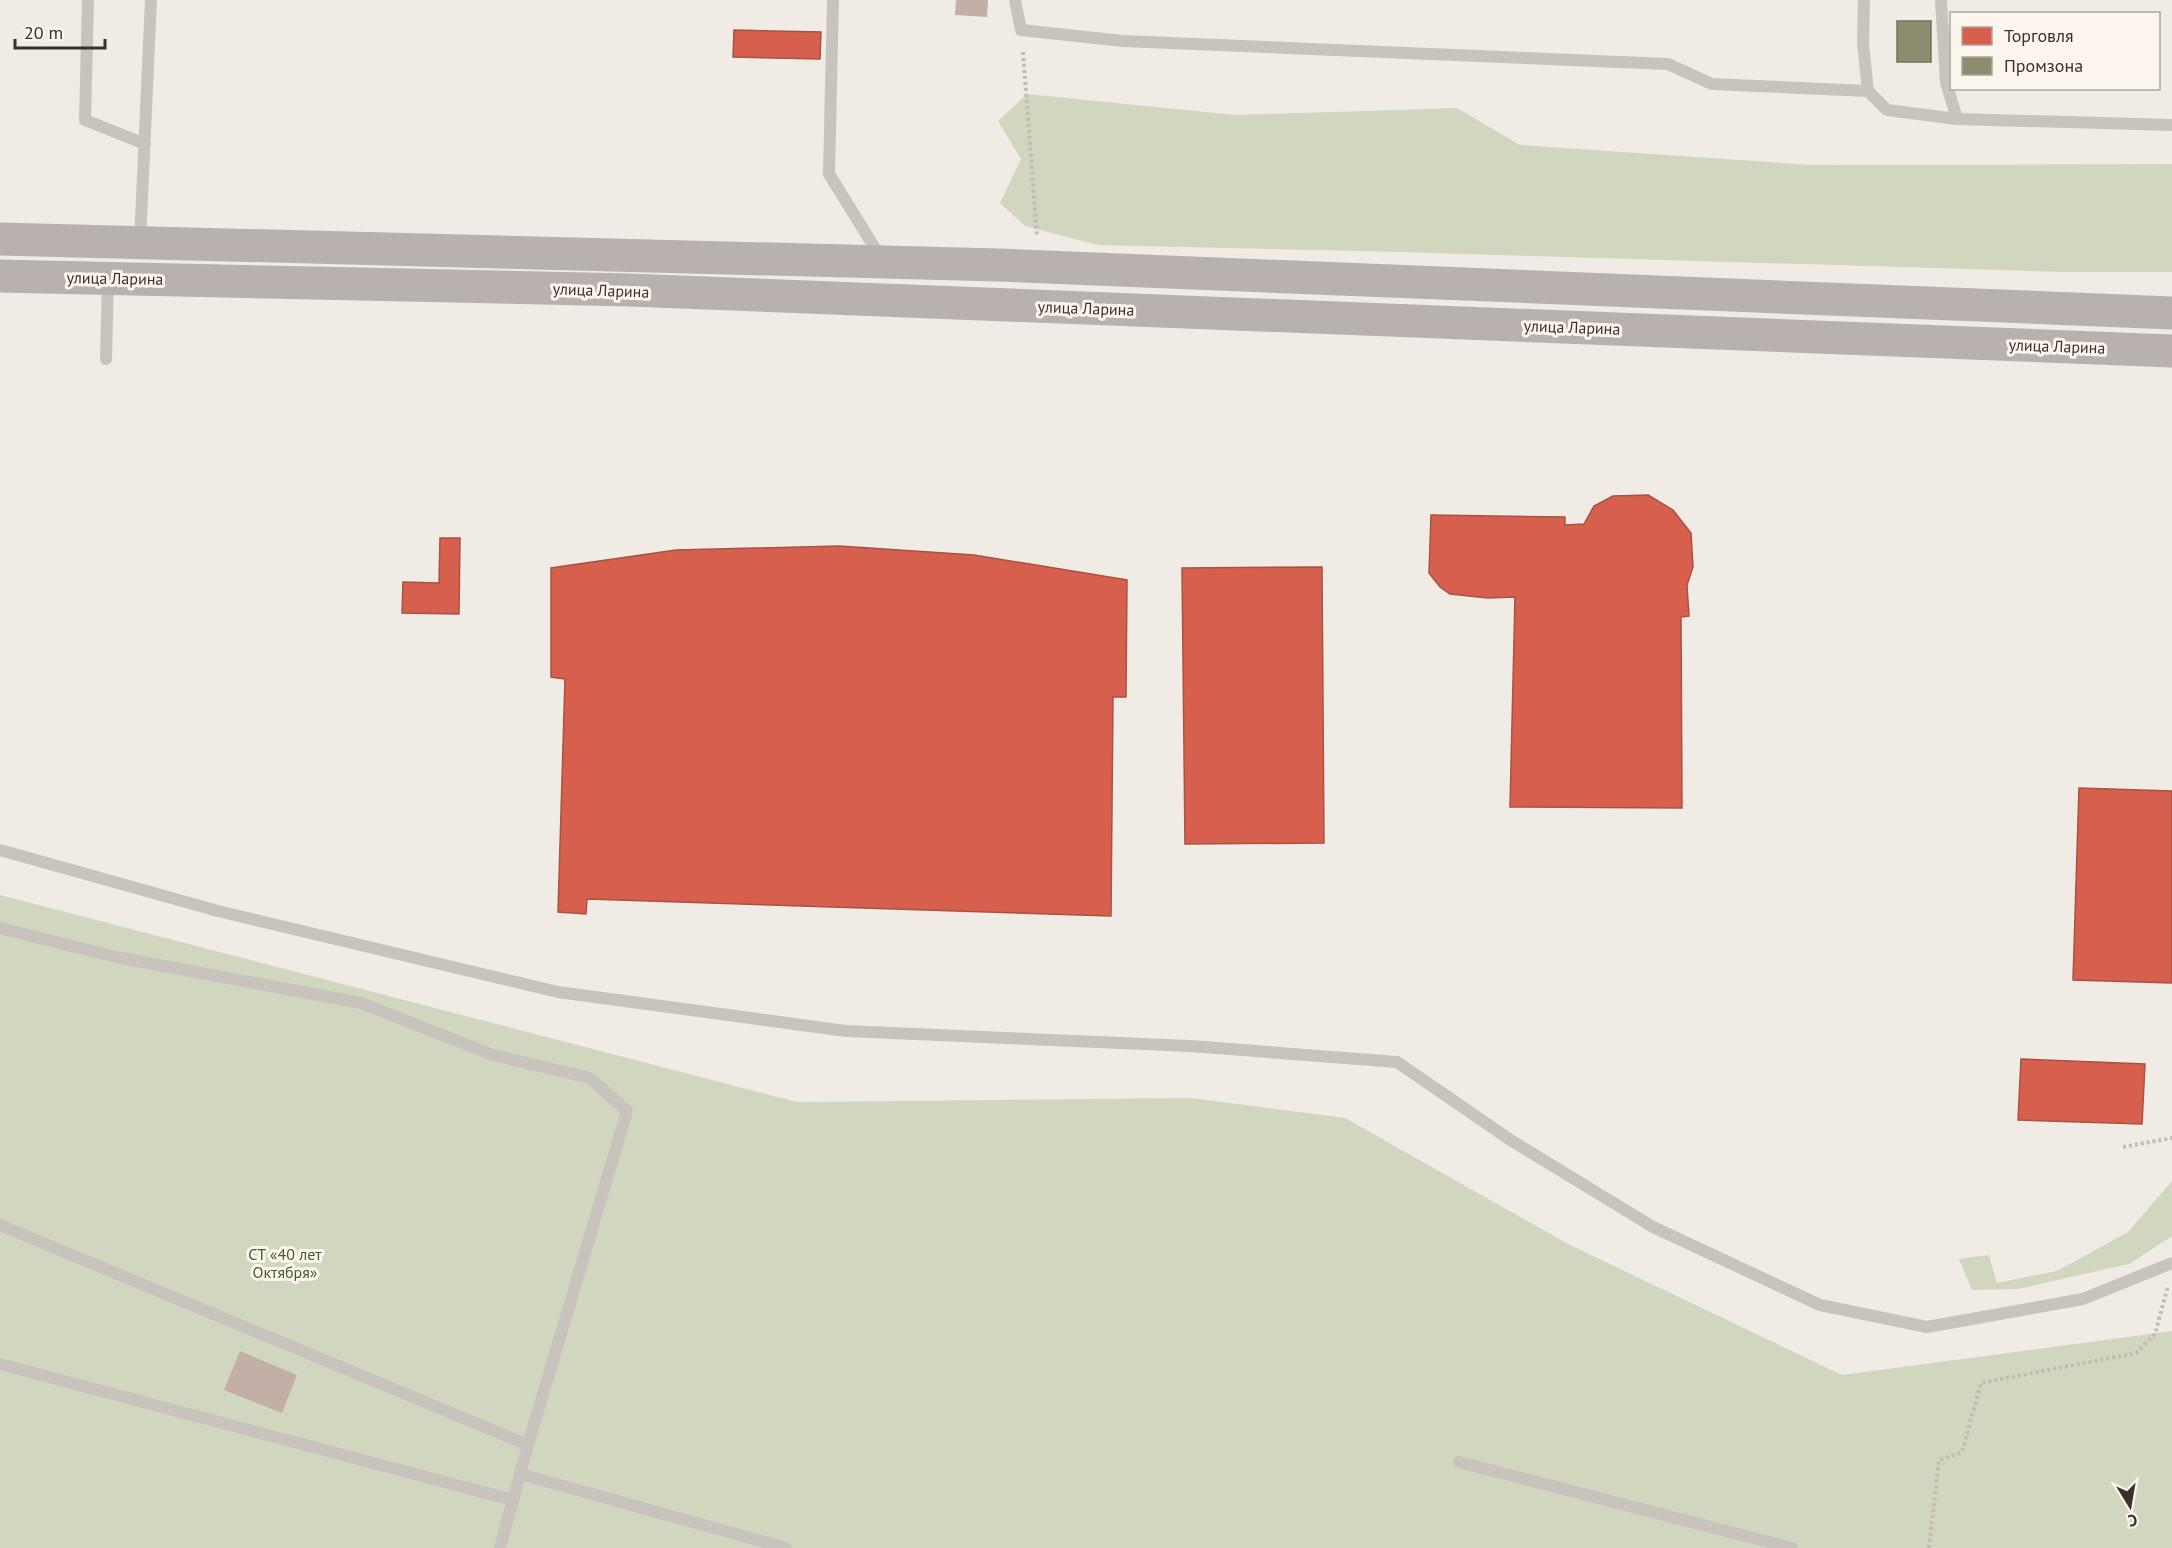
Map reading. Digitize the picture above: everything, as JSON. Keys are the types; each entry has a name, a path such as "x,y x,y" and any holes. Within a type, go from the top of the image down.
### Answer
{"main road":[{"path":"0,239 1037,267 2172,313"},
{"name":"улица Ларина","path":"0,276 629,290 2172,351"}],"lane":[{"path":"88,0 85,120 145,144"},
{"path":"140,243 151,0"},
{"path":"833,0 829,174 883,262"},
{"path":"1015,0 1021,30 1123,41 1668,64 1712,84 1868,91"},
{"path":"1864,0 1863,43 1868,91 1887,110 1957,119 2172,125"},
{"path":"1941,0 1946,82 1957,119"},
{"path":"106,359 108,278"},
{"path":"0,850 218,911 558,992 846,1031 1191,1046 1397,1062 1512,1141 1653,1227 1820,1305 1927,1327 2083,1299 2172,1263"},
{"path":"0,927 116,957 361,1003 493,1055 590,1078 627,1111 528,1445 500,1548"},
{"path":"0,1225 528,1445"},
{"path":"0,1364 513,1500"},
{"path":"1459,1462 1792,1548"},
{"path":"520,1474 786,1548"}],"path":[{"path":"1021,30 1037,238 1037,267"},
{"path":"2122,1147 2172,1138"},
{"path":"1929,1548 1939,1460 1962,1452 1981,1383 2136,1353 2155,1334 2169,1283"}],"green space":[{"path":"1027,94 1235,115 1457,108 1520,145 1812,165 2172,164 2172,272 2068,272 1098,245 1025,226 1000,203 1021,159 998,121"},
{"name":"СТ «40 лет Октября»","path":"0,895 797,1102 1191,1098 1345,1118 1570,1245 1842,1375 2172,1331 2172,1548 0,1548"},
{"path":"2172,1181 2172,1236 2129,1264 2018,1289 1972,1290 1959,1259 1989,1255 1997,1283 2057,1271 2128,1232"}],"building: Торговля":[{"path":"734,30 821,32 820,59 733,57"},
{"path":"1648,495 1673,510 1691,533 1693,567 1687,585 1689,616 1681,617 1682,808 1510,807 1515,597 1488,598 1450,594 1440,587 1429,573 1431,515 1565,517 1565,525 1584,524 1594,506 1613,496"},
{"path":"440,538 460,538 459,614 402,613 403,582 439,583"},
{"path":"839,546 974,555 1127,580 1126,697 1113,697 1111,916 587,899 586,914 558,912 565,679 551,677 551,568 676,550"},
{"path":"1322,567 1324,843 1185,844 1182,568"},
{"path":"2079,788 2172,791 2172,983 2073,980"},
{"path":"2021,1059 2145,1064 2142,1124 2018,1120"}],"building: Промзона":[{"path":"1897,21 1931,21 1931,62 1897,62"}],"building: Прочее":[{"path":"956,0 988,0 987,17 955,15"},
{"path":"240,1351 297,1375 282,1413 224,1390"}]}
